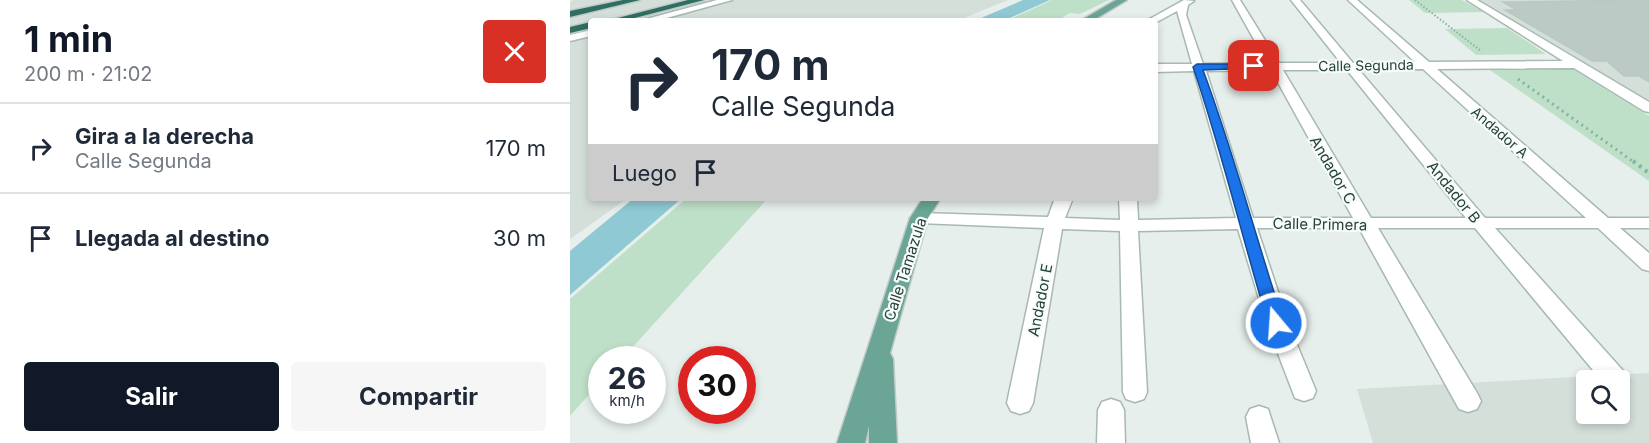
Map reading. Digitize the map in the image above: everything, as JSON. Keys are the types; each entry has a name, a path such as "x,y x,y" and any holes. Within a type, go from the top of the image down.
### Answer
{"highway":[{"path":"570,14 636,0"},
{"path":"623,18 700,0"},
{"path":"570,30 588,26"}],"main road":[{"path":"1090,18 1123,0"},
{"name":"Calle Tamazula","path":"851,443 919,218 930,201"},
{"path":"881,342 883,443"}],"street":[{"path":"614,5 627,0"},
{"path":"656,18 728,0"},
{"name":"Andador C","path":"1236,0 1364,225 1468,401"},
{"name":"Andador B","path":"1295,0 1479,222 1608,370"},
{"name":"Andador A","path":"1352,0 1649,264"},
{"path":"1470,0 1649,108"},
{"path":"1157,18 1187,3"},
{"path":"1187,3 1181,15 1216,119 1244,223 1282,343 1304,391"},
{"path":"570,38 588,34"},
{"name":"Calle Segunda","path":"1158,68 1576,64"},
{"name":"Andador E","path":"1020,403 1054,224 1063,201"},
{"path":"1128,201 1135,392"},
{"name":"Calle Primera","path":"919,218 1129,226 1244,223 1364,225 1479,222 1649,223"},
{"path":"1111,410 1111,443"},
{"path":"1259,417 1264,443"}],"path":[{"path":"1416,0 1500,66 1649,173"}],"shaded area":[{"path":"573,0 1008,0 964,18 588,18 588,201 624,201 570,239 570,2"},
{"path":"1480,0 1649,0 1649,100 1579,60"},
{"path":"1649,373 1649,443 1373,443 1357,389 1576,377 1576,424 1630,424 1630,374"}],"green space":[{"path":"1052,0 1109,0 1080,14 1070,13 1061,18 1013,18"},
{"path":"1409,0 1462,0 1484,12 1425,13"},
{"path":"1507,28 1546,54 1476,55 1445,29"},
{"path":"1487,68 1571,68 1649,116 1649,181"},
{"path":"684,201 765,201 634,346 588,346 588,396 570,416 570,299"}],"water":[{"path":"1023,0 1050,0 1010,18 981,18"},
{"path":"630,201 679,201 570,295 570,251"}],"building":[{"path":"1649,0 1649,82 1639,76 1624,76 1607,61 1592,61 1505,10 1517,10 1503,2"}],"route":[{"path":"1254,66 1197,67 1216,119 1244,223 1276,323"}]}
